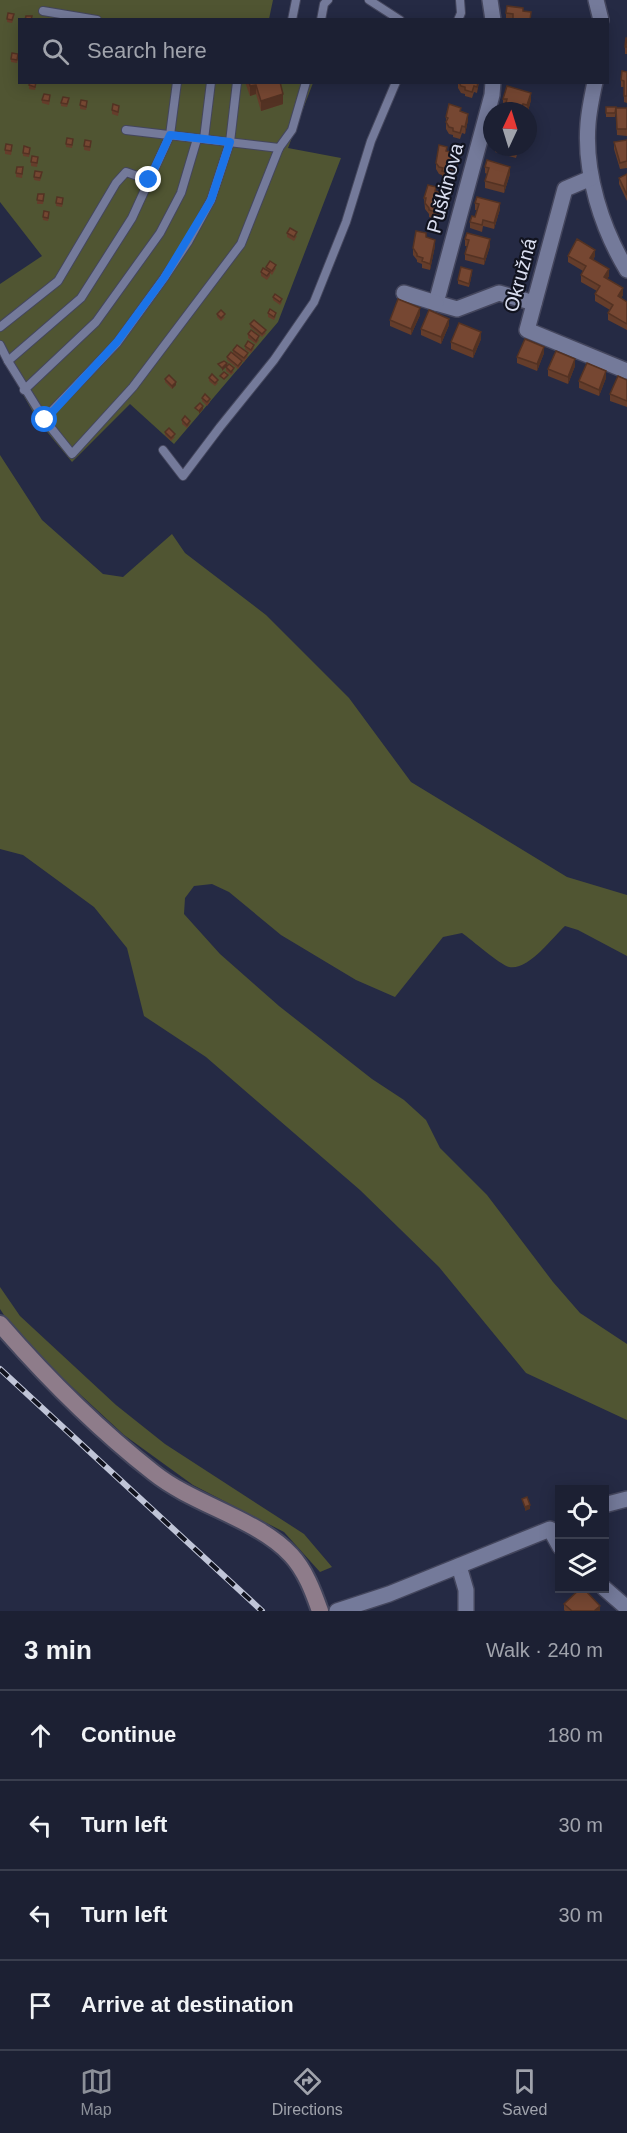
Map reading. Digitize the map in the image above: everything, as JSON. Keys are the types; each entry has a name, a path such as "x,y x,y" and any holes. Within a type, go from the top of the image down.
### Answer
{"main road":[{"path":"0,1324 68,1396 156,1475 178,1490 252,1527 281,1546 302,1570 320,1611"}],"street":[{"path":"490,0 493,18"},
{"path":"596,0 600,18"},
{"name":"Puškinova","path":"436,303 492,95 493,84"},
{"path":"595,84 588,125 591,178 601,217 627,270"},
{"name":"Okružná","path":"591,178 565,189 527,330 627,371"},
{"path":"404,294 457,309 500,293 534,303"},
{"path":"609,1504 627,1499"},
{"path":"337,1611 389,1594 555,1527"},
{"path":"459,1566 464,1580 466,1611"},
{"path":"609,1592 627,1608"}],"lane":[{"path":"292,18 296,0"},
{"path":"321,18 324,4 328,0"},
{"path":"369,0 397,18"},
{"path":"459,18 461,13 460,0"},
{"path":"43,11 85,18"},
{"path":"8,361 81,298 132,218 170,135 177,84"},
{"path":"24,390 96,322 160,233 181,193 200,139 211,84"},
{"path":"45,420 117,342 164,278 211,200 230,142 237,84"},
{"path":"0,345 24,390 72,454 133,387 241,244 279,148 292,130 305,84"},
{"path":"163,450 183,476 274,360 314,302 346,222 371,141 395,84"},
{"path":"126,130 279,148"},
{"path":"0,327 58,281 116,183 126,172 149,180"}],"green space":[{"path":"0,0 273,0 269,18 18,18 18,84 313,84 288,148 341,158 278,322 174,444 130,404 72,462 38,421 0,354 0,284 42,256 0,202"},
{"path":"0,455 42,520 103,574 123,577 172,534 185,553 266,615 349,698 411,782 567,877 627,895 627,956 578,930 565,926 532,959 516,967 509,967 492,957 462,933 443,937 395,997 356,980 281,935 229,892 212,884 194,886 185,898 184,914 220,954 279,1006 372,1079 404,1100 426,1120 440,1148 487,1195 553,1282 580,1313 627,1344 627,1420 526,1373 439,1267 360,1190 206,1057 144,1016 127,948 94,907 23,855 0,849"},
{"path":"0,1287 20,1316 116,1405 165,1444 304,1534 332,1567 320,1572 284,1532 193,1485 124,1435 44,1361 8,1321 0,1309"}],"building":[{"path":"507,6 523,8 523,11 531,12 530,18 513,18 513,14 506,13"},
{"path":"8,13 14,14 12,20 7,19"},
{"path":"12,53 18,54 17,60 11,59"},
{"path":"622,71 627,72 627,96 624,96"},
{"path":"250,84 280,84 283,94 261,101 256,85 250,86"},
{"path":"460,84 478,84 477,87 474,86 472,92"},
{"path":"507,86 531,93 528,102 506,102 507,99 503,99"},
{"path":"44,94 50,95 49,101 42,100"},
{"path":"63,97 69,98 67,104 61,103"},
{"path":"81,100 87,101 86,107 80,105"},
{"path":"113,104 119,106 118,112 112,110"},
{"path":"449,104 461,108 460,111 468,114 465,127 462,126 460,133 453,131 453,128 449,127 446,122"},
{"path":"606,107 616,107 615,113 606,113"},
{"path":"616,108 627,108 627,129 617,129"},
{"path":"67,138 73,139 72,145 66,144"},
{"path":"85,140 91,141 90,147 84,146"},
{"path":"627,140 627,161 620,163 614,142"},
{"path":"6,144 12,145 11,151 5,150"},
{"path":"439,145 447,147 446,151 459,154 455,168 452,167 450,173 442,171 443,168 436,163"},
{"path":"24,146 30,148 29,154 23,153"},
{"path":"32,156 38,157 37,163 31,162"},
{"path":"487,160 510,167 504,186 485,181 489,168 485,167"},
{"path":"17,167 23,167 22,174 16,173"},
{"path":"35,171 42,172 40,178 34,177"},
{"path":"627,174 627,195 619,178"},
{"path":"428,185 436,187 435,191 447,194 444,208 441,207 439,213 429,210 425,203 426,198 424,198"},
{"path":"38,194 44,194 43,201 37,200"},
{"path":"57,197 63,198 62,204 56,203"},
{"path":"477,197 500,203 494,223 483,220 482,225 470,222 472,216 475,217 479,204 475,203"},
{"path":"44,211 49,212 48,218 43,217"},
{"path":"290,228 297,232 294,237 287,233"},
{"path":"416,231 426,233 426,237 435,240 430,264 422,261 423,258 417,256 413,248"},
{"path":"467,233 490,239 484,259 465,254 469,240 465,239"},
{"path":"577,239 595,250 590,258 609,269 604,277 623,288 618,296 627,302 627,324 608,313 613,305 595,294 600,286 581,275 586,266 568,256"},
{"path":"270,261 276,265 272,271 266,267"},
{"path":"461,267 472,270 469,284 458,280"},
{"path":"263,268 270,272 267,276 261,272"},
{"path":"275,294 282,299 280,302 273,297"},
{"path":"398,299 420,308 411,329 390,320"},
{"path":"270,309 276,313 274,317 268,313"},
{"path":"221,310 225,314 221,318 217,314"},
{"path":"429,310 449,319 441,337 421,329"},
{"path":"254,320 266,330 262,334 250,324"},
{"path":"459,323 481,332 473,351 451,342"},
{"path":"251,330 259,336 256,341 248,334"},
{"path":"525,339 544,347 537,364 517,357"},
{"path":"248,341 254,345 251,350 245,346"},
{"path":"237,345 248,353 244,358 233,350"},
{"path":"556,351 575,359 568,377 548,369"},
{"path":"231,352 242,361 238,366 227,357"},
{"path":"224,361 227,363 222,368 218,364"},
{"path":"587,363 606,371 599,390 579,381"},
{"path":"229,364 234,368 231,372 226,367"},
{"path":"224,372 228,375 224,379 220,376"},
{"path":"212,374 218,380 215,383 209,378"},
{"path":"169,375 176,382 172,386 165,379"},
{"path":"618,376 627,380 627,401 610,394"},
{"path":"205,394 210,399 207,402 202,398"},
{"path":"200,403 203,406 199,411 195,408"},
{"path":"185,416 190,421 187,425 182,420"},
{"path":"169,428 175,434 171,438 165,432"},
{"path":"527,1497 530,1505 525,1507 522,1499"},
{"path":"576,1593 588,1593 600,1606 594,1611 572,1611 564,1604"}],"railway":[{"path":"0,1369 262,1611"}],"route":[{"path":"45,420 117,342 188,242 211,200 230,142 170,135 149,180"}]}
